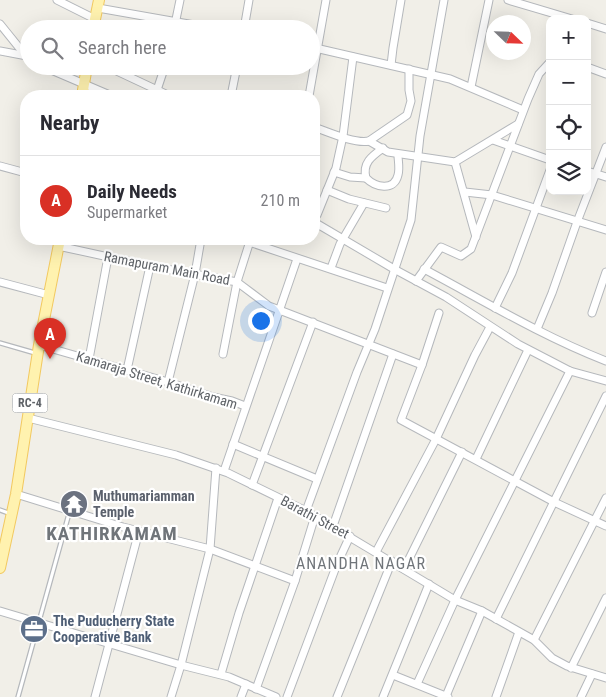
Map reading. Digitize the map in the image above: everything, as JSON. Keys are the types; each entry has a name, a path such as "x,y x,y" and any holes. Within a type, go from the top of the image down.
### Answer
{"main road":[{"path":"95,20 99,4"},
{"path":"83,90 85,75"},
{"name":"RC-4","path":"0,568 16,494 48,295 58,245"}],"street":[{"path":"57,0 88,20"},
{"path":"176,20 180,0"},
{"path":"246,20 249,0"},
{"path":"320,24 326,0"},
{"path":"391,65 401,0"},
{"path":"306,511 369,344 411,220 418,157 444,0"},
{"path":"471,87 489,0"},
{"path":"508,0 559,15"},
{"path":"99,4 157,20"},
{"path":"591,24 606,29"},
{"path":"2,26 20,47"},
{"path":"320,49 431,73 471,87 523,110"},
{"path":"0,51 20,55"},
{"path":"320,208 334,172 343,136 353,57"},
{"path":"416,281 441,247 461,256 471,249 523,110 539,74 546,66"},
{"path":"369,141 407,114 411,101 409,69"},
{"path":"591,71 606,74"},
{"path":"64,75 99,90"},
{"path":"123,75 150,90"},
{"path":"157,90 162,75"},
{"path":"232,90 235,75"},
{"path":"310,90 311,75"},
{"path":"320,129 366,142 369,141 388,152 456,162 518,124"},
{"path":"493,140 546,159"},
{"path":"537,329 558,278 606,147"},
{"path":"366,178 365,169 369,159 383,148"},
{"path":"334,172 350,177 366,178 376,185 387,186 392,184 398,175 398,154"},
{"path":"456,162 476,237"},
{"path":"0,166 20,171"},
{"path":"591,172 606,177"},
{"path":"495,308 512,273 546,181"},
{"path":"327,190 364,203 386,208"},
{"path":"465,192 492,195 606,230"},
{"path":"331,268 343,238 364,203"},
{"path":"320,225 394,269 446,296 490,327 528,350 570,371 606,381"},
{"name":"Ramapuram Main Road","path":"69,245 108,257 238,282 269,306 422,366"},
{"path":"168,382 200,245"},
{"path":"224,354 238,282 249,245"},
{"path":"262,245 387,288"},
{"path":"89,359 108,257"},
{"path":"224,471 297,258"},
{"path":"128,370 150,266"},
{"path":"424,269 495,308 606,361"},
{"path":"592,313 606,272"},
{"path":"0,282 48,295"},
{"path":"439,313 422,366 401,420 554,502 606,526"},
{"path":"252,485 313,322"},
{"path":"376,552 436,439 490,327"},
{"name":"Kamaraja Street, Kathirkamam","path":"39,349 89,359 246,406"},
{"path":"476,459 528,350"},
{"path":"333,526 393,354"},
{"path":"417,684 455,600 570,371"},
{"path":"496,619 604,404 606,396"},
{"name":"Barathi Street","path":"28,418 176,455 224,471 306,511 455,600 482,611 534,640 552,658 571,668 606,678"},
{"path":"233,444 317,479"},
{"path":"404,569 462,452"},
{"path":"171,697 181,665 210,549 216,468"},
{"path":"16,494 139,531 210,549 296,581"},
{"path":"221,674 254,566 278,498"},
{"path":"534,640 606,498"},
{"path":"256,688 296,581 315,516"},
{"path":"94,697 139,531"},
{"path":"287,697 337,564 350,536"},
{"path":"336,697 392,562"},
{"path":"383,697 429,584"},
{"path":"571,668 606,598"},
{"path":"0,611 181,665 221,674 276,697"},
{"path":"392,674 447,696 482,611"},
{"path":"496,697 519,632"},
{"path":"581,697 592,674"},
{"path":"240,697 246,684"}],"lane":[{"path":"0,343 39,349"},
{"path":"0,510 11,514"},
{"path":"18,697 70,510"}],"place":[{"name":"Daily Needs","path":"50,359"},
{"name":"Muthumariamman Temple","path":"74,504"},
{"name":"The Puducherry State Cooperative Bank","path":"34,629"}],"district":[{"name":"KATHIRKAMAM","path":"112,533"},
{"name":"ANANDHA NAGAR","path":"361,563"}]}
